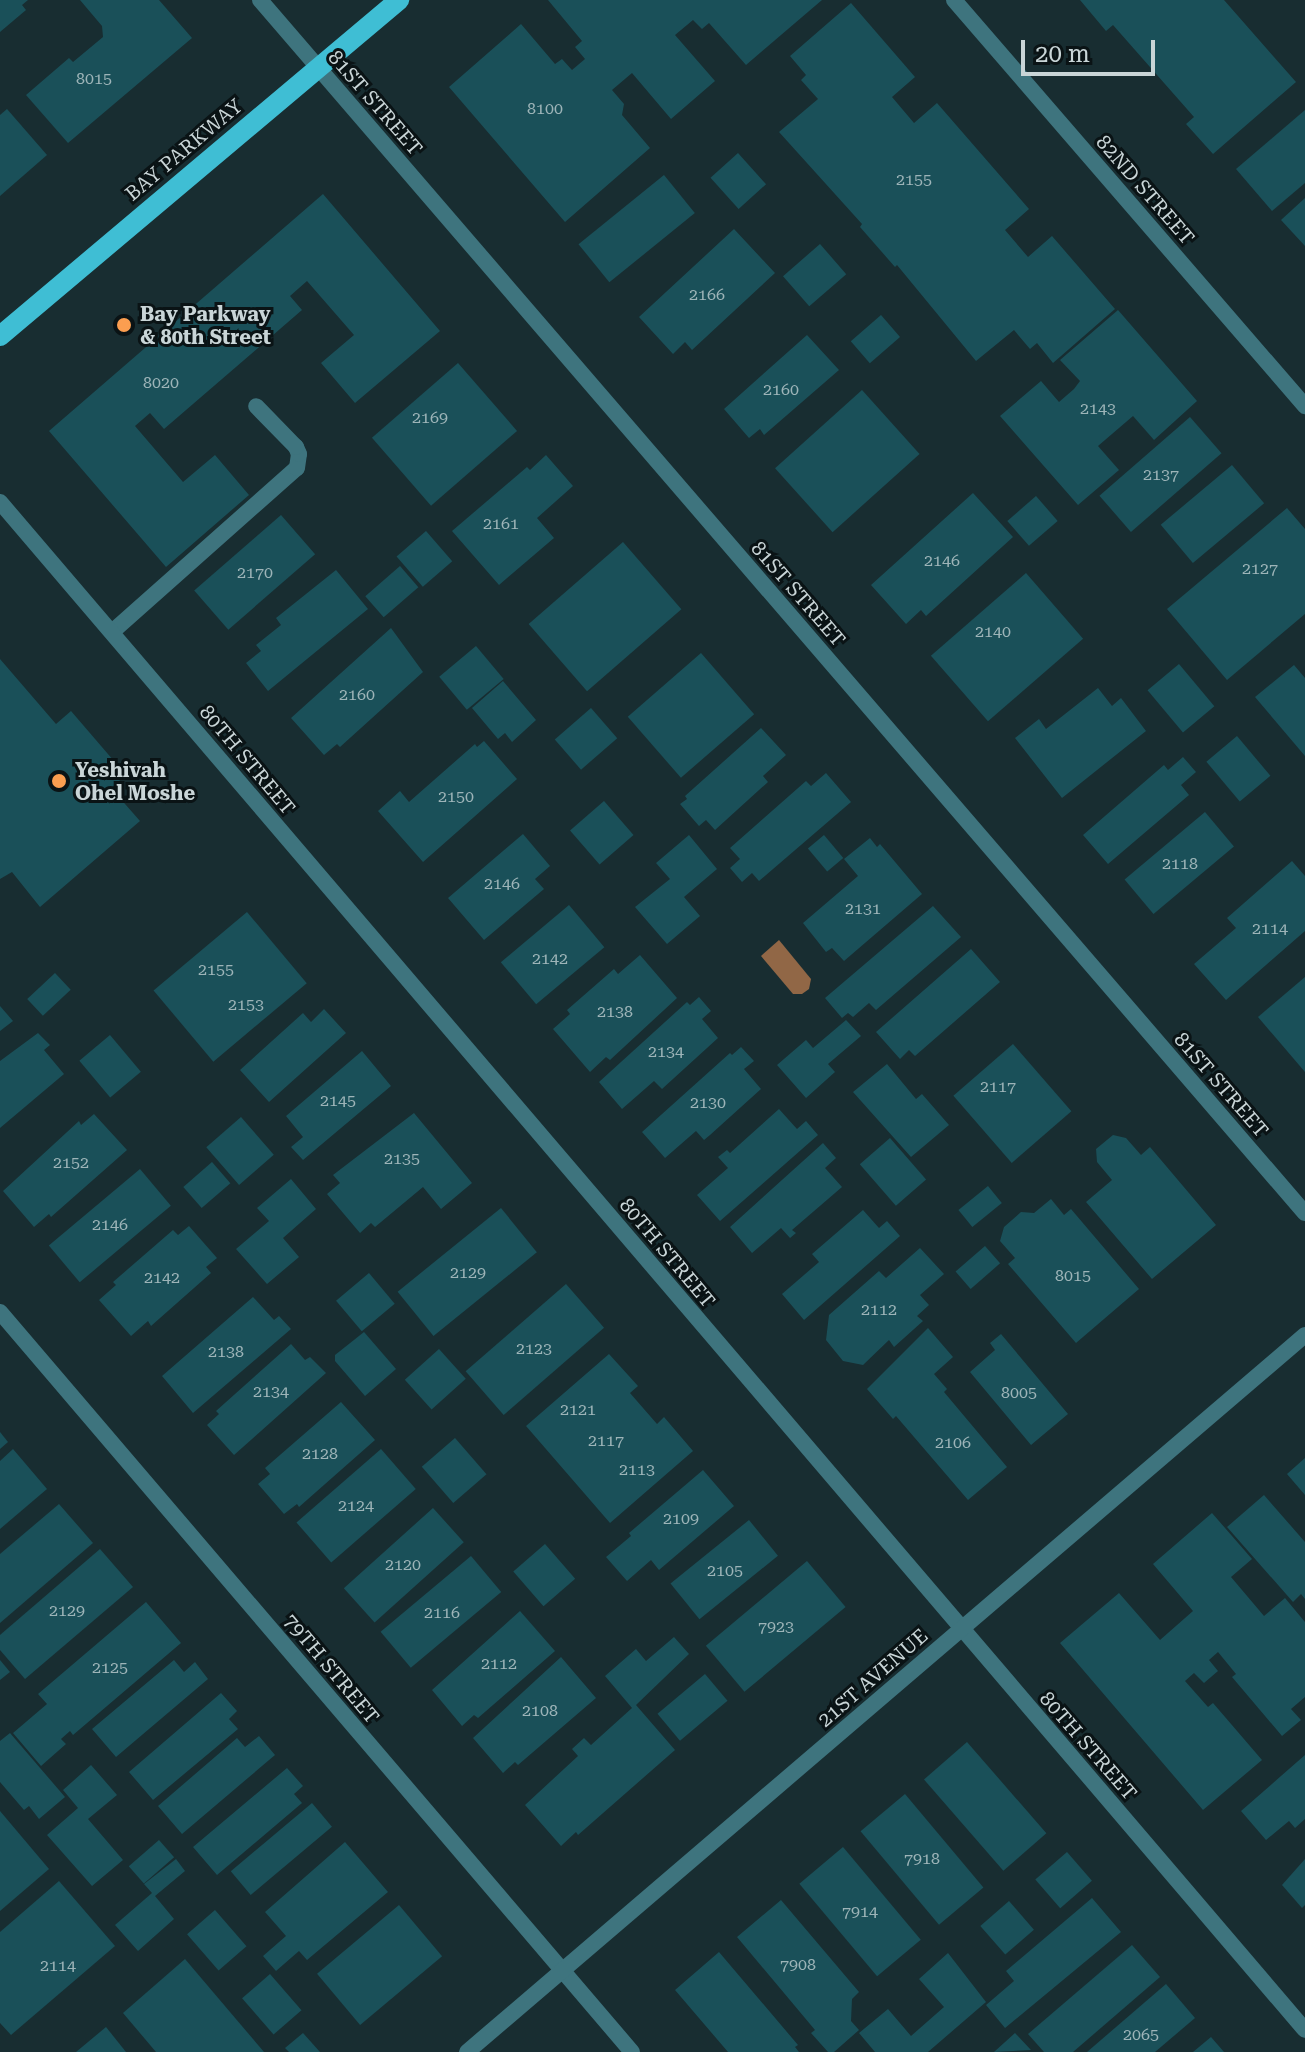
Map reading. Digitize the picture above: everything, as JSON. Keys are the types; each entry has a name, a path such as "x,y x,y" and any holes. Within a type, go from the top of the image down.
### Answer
{"main road":[{"name":"BAY PARKWAY","path":"0,336 399,0"}],"street":[{"name":"81ST STREET","path":"260,0 1305,1213"},
{"name":"82ND STREET","path":"954,0 1305,406"},
{"path":"112,632 297,468 299,454 296,447 256,406"},
{"name":"80TH STREET","path":"0,502 1305,2030"},
{"name":"79TH STREET","path":"0,1312 632,2052"},
{"name":"21ST AVENUE","path":"467,2052 1305,1335"}],"shaded area":[{"path":"779,940 811,979 809,989 802,994 793,994 761,956"}],"building":[{"path":"0,0 28,0 22,5 26,10 0,32"},
{"path":"80,0 159,0 192,38 68,143 26,95 69,58 73,62 103,37 102,26"},
{"path":"548,0 822,0 746,65 709,23 702,29 693,20 675,35 715,81 671,119 632,73 612,90 624,104 622,115 650,148 565,222 449,87 521,24 555,64 562,59 572,70 585,59 575,47 582,41"},
{"path":"1080,0 1224,0 1296,82 1213,154 1186,124 1194,117 1113,25 1106,31"},
{"path":"851,3 915,77 892,97 914,123 937,103 1029,209 1005,230 1028,257 1052,236 1115,309 1053,363 1037,343 1030,349 1014,330 976,361 897,265 895,267 860,227 862,224 779,132 818,99 801,80 806,75 790,56"},
{"path":"7,109 47,155 0,196 0,115"},
{"path":"1305,110 1305,183 1272,211 1236,169"},
{"path":"738,153 766,184 739,209 711,178"},
{"path":"664,175 695,213 609,282 579,244"},
{"path":"323,194 440,331 355,403 321,363 354,335 307,281 290,296 302,310 164,429 150,413 135,426 183,482 215,455 249,495 166,567 49,431"},
{"path":"1305,198 1305,246 1281,220"},
{"path":"734,229 775,273 692,350 685,342 673,354 639,317"},
{"path":"820,244 846,274 809,306 783,276"},
{"path":"1118,310 1197,401 1154,440 1133,416 1098,446 1119,470 1078,505 1000,416 1041,381 1059,402 1074,389 1080,381 1060,360"},
{"path":"881,315 900,337 870,363 851,341"},
{"path":"807,335 839,370 764,435 760,429 749,438 724,409"},
{"path":"458,363 517,431 431,506 372,438"},
{"path":"862,390 920,454 833,532 775,468"},
{"path":"1190,417 1221,453 1131,532 1099,496"},
{"path":"546,455 573,486 537,518 554,538 499,585 452,531 527,467 530,470"},
{"path":"1232,465 1264,503 1193,563 1161,525"},
{"path":"973,493 1013,537 926,616 921,610 906,624 871,585"},
{"path":"1036,496 1058,521 1029,546 1007,521"},
{"path":"1287,508 1305,529 1305,614 1227,680 1167,609"},
{"path":"281,515 315,554 228,630 194,590"},
{"path":"426,531 452,561 423,587 397,557"},
{"path":"623,542 681,609 587,691 529,624"},
{"path":"400,566 418,587 384,617 365,596"},
{"path":"336,570 368,609 268,691 246,663 261,651 256,645 281,625 276,618"},
{"path":"1026,573 1083,639 988,721 931,656"},
{"path":"391,628 423,672 340,747 337,744 324,755 291,718"},
{"path":"476,646 504,679 467,710 439,677"},
{"path":"701,653 754,714 681,778 628,717"},
{"name":"Yeshivah Ohel Moshe","path":"0,659 56,724 71,711 126,775 111,788 140,821 40,907 12,872 0,879"},
{"path":"1179,664 1214,706 1183,732 1148,690"},
{"path":"1294,665 1305,678 1305,756 1255,697"},
{"path":"503,681 536,720 512,742 505,733 498,739 472,708"},
{"path":"1098,688 1112,706 1121,698 1146,731 1062,798 1015,738 1039,719 1046,729"},
{"path":"591,708 617,738 581,770 555,739"},
{"path":"761,728 786,755 763,776 768,782 715,830 706,820 699,826 680,804 687,799 685,796"},
{"path":"1237,736 1270,776 1240,802 1206,762"},
{"path":"484,741 517,779 423,862 378,811 400,791 409,802 475,744 477,747"},
{"path":"1183,757 1196,772 1181,785 1189,795 1108,864 1083,835 1164,765 1168,770"},
{"path":"826,773 851,802 759,881 752,873 742,882 730,868 740,859 730,848 806,781 811,786"},
{"path":"604,801 634,835 600,864 570,831"},
{"path":"1205,812 1234,846 1153,914 1125,879"},
{"path":"523,834 550,866 535,879 544,889 484,940 448,898"},
{"path":"689,835 717,869 684,897 700,916 667,944 635,907 670,879 656,863"},
{"path":"824,835 843,858 827,871 808,848"},
{"path":"870,838 877,847 880,844 922,894 844,961 832,948 826,952 803,923 858,876 844,859"},
{"path":"1292,861 1305,876 1305,931 1226,1000 1194,964 1236,928 1227,918"},
{"path":"569,905 604,947 536,1004 501,962"},
{"path":"933,906 961,937 876,1010 869,1003 853,1017 848,1013 842,1018 825,998"},
{"path":"247,912 307,983 213,1062 154,990"},
{"path":"971,949 1000,982 915,1056 909,1050 900,1059 876,1032"},
{"path":"640,955 677,998 610,1060 606,1057 590,1072 553,1029 570,1014 567,1010 614,969 618,974"},
{"path":"55,973 71,990 43,1016 27,999"},
{"path":"1305,977 1305,1072 1258,1017"},
{"path":"699,997 711,1011 702,1019 718,1038 662,1089 654,1081 622,1109 599,1082 687,1002 690,1005"},
{"path":"0,1006 13,1021 0,1031"},
{"path":"324,1009 346,1033 269,1102 240,1070 303,1013 311,1022"},
{"path":"846,1020 861,1036 828,1064 835,1072 806,1098 777,1065 806,1040 813,1048"},
{"path":"38,1033 50,1045 44,1050 64,1074 0,1128 0,1061"},
{"path":"110,1035 141,1072 110,1097 79,1061"},
{"path":"1013,1044 1071,1111 1012,1163 953,1096"},
{"path":"741,1047 754,1061 744,1069 761,1089 704,1140 696,1131 665,1158 642,1132 730,1053 732,1055"},
{"path":"362,1051 391,1086 303,1160 291,1147 303,1137 286,1116"},
{"path":"887,1064 916,1099 922,1094 949,1125 911,1157 853,1092"},
{"path":"779,1109 797,1129 806,1121 818,1135 720,1221 697,1195 728,1168 718,1157 727,1150 730,1153"},
{"path":"414,1113 472,1183 441,1209 423,1187 375,1227 371,1223 360,1233 327,1194 340,1183 333,1175"},
{"path":"94,1114 127,1150 51,1217 49,1214 34,1227 3,1191 79,1121 81,1125"},
{"path":"241,1117 274,1155 239,1185 206,1147"},
{"path":"1113,1135 1126,1138 1141,1155 1150,1147 1216,1225 1152,1279 1086,1202 1112,1180 1097,1162 1096,1149"},
{"path":"890,1138 926,1180 896,1206 860,1164"},
{"path":"823,1143 836,1158 825,1168 842,1187 792,1230 796,1233 790,1238 781,1228 752,1253 730,1227"},
{"path":"212,1162 230,1183 202,1208 183,1187"},
{"path":"140,1169 171,1206 80,1282 49,1245"},
{"path":"291,1179 316,1209 283,1238 299,1257 267,1284 236,1249 269,1221 257,1208"},
{"path":"988,1186 1002,1203 972,1227 958,1210"},
{"path":"1051,1199 1064,1215 1071,1209 1139,1289 1076,1343 1008,1264 1015,1258 1000,1241 1004,1227 1021,1212 1034,1213"},
{"path":"501,1208 537,1252 434,1336 398,1292"},
{"path":"863,1210 879,1228 887,1221 900,1236 804,1320 782,1294 819,1262 812,1254"},
{"path":"189,1226 217,1258 206,1267 211,1273 151,1326 148,1321 131,1336 99,1300 116,1285 113,1282 173,1230 178,1235"},
{"path":"985,1246 1000,1263 971,1289 956,1272"},
{"path":"920,1248 944,1274 920,1295 929,1305 917,1316 923,1321 894,1347 889,1340 863,1365 843,1361 826,1340 829,1315 879,1271 886,1278"},
{"path":"369,1273 395,1304 362,1331 336,1301"},
{"path":"566,1284 604,1328 504,1415 466,1371"},
{"path":"253,1297 274,1320 279,1316 291,1329 193,1413 162,1376"},
{"path":"928,1328 953,1357 934,1374 947,1389 944,1392 1007,1467 968,1500 896,1416 893,1419 867,1389"},
{"path":"364,1332 396,1369 365,1396 335,1361 335,1355"},
{"path":"1001,1334 1068,1414 1031,1445 970,1372 995,1350 990,1343"},
{"path":"291,1344 305,1360 310,1357 326,1373 234,1455 207,1425 219,1414 216,1411"},
{"path":"439,1349 466,1379 432,1410 405,1380"},
{"path":"609,1354 638,1386 630,1393 657,1424 664,1417 693,1451 610,1523 526,1426"},
{"path":"341,1402 375,1440 299,1507 297,1504 284,1514 258,1484 270,1474 265,1468"},
{"path":"0,1432 8,1442 0,1449"},
{"path":"455,1438 486,1474 453,1503 422,1467"},
{"path":"13,1449 47,1489 0,1529 0,1461"},
{"path":"381,1449 416,1489 331,1562 296,1522"},
{"path":"1305,1458 1305,1495 1287,1474"},
{"path":"703,1470 734,1506 659,1570 651,1560 627,1581 606,1557 631,1536 629,1533"},
{"path":"1264,1495 1305,1542 1305,1599 1301,1594 1293,1602 1227,1527"},
{"path":"59,1504 93,1543 0,1623 0,1554"},
{"path":"433,1508 464,1542 375,1622 344,1588"},
{"path":"1212,1513 1252,1559 1231,1577 1264,1616 1285,1598 1305,1622 1305,1697 1291,1709 1301,1720 1282,1736 1232,1677 1236,1674 1218,1652 1209,1660 1218,1671 1204,1683 1194,1673 1185,1681 1208,1707 1213,1703 1262,1760 1203,1810 1060,1643 1119,1593 1160,1640 1193,1611 1153,1564"},
{"path":"749,1520 778,1556 699,1619 671,1584"},
{"path":"545,1544 575,1579 543,1606 513,1572"},
{"path":"100,1549 133,1587 25,1679 0,1650 0,1635"},
{"path":"471,1556 501,1592 411,1668 381,1632"},
{"path":"807,1561 846,1607 744,1692 706,1646"},
{"path":"146,1602 181,1643 73,1735 70,1731 61,1739 66,1744 41,1766 13,1733 47,1704 38,1694"},
{"path":"520,1611 555,1651 478,1718 474,1715 462,1726 432,1690"},
{"path":"674,1637 689,1654 636,1705 675,1750 578,1835 576,1832 561,1846 525,1805 578,1756 572,1749 584,1738 591,1745 632,1708 605,1676 636,1649 646,1661"},
{"path":"561,1657 596,1698 518,1765 515,1762 503,1773 473,1738"},
{"path":"0,1660 10,1672 0,1680"},
{"path":"174,1660 184,1672 195,1662 208,1679 116,1757 92,1729"},
{"path":"705,1674 727,1701 680,1741 658,1714"},
{"path":"221,1693 237,1711 229,1719 238,1729 153,1800 129,1772"},
{"path":"10,1733 65,1797 39,1819 29,1806 24,1810 0,1782 0,1741"},
{"path":"259,1736 275,1755 182,1834 158,1806 237,1738 245,1747"},
{"path":"967,1742 1046,1833 1003,1871 924,1779"},
{"path":"1305,1755 1305,1819 1295,1828 1289,1821 1266,1840 1241,1811"},
{"path":"91,1765 117,1795 88,1819 123,1860 92,1886 47,1835 78,1808 63,1790"},
{"path":"287,1768 303,1786 294,1794 302,1803 217,1875 193,1847"},
{"path":"905,1794 983,1887 939,1925 861,1831"},
{"path":"312,1803 332,1827 251,1895 231,1871"},
{"path":"0,1811 49,1869 0,1911"},
{"path":"159,1840 174,1857 144,1884 129,1866"},
{"path":"345,1842 388,1892 307,1960 299,1951 276,1971 263,1956 286,1936 265,1912"},
{"path":"843,1847 921,1940 877,1976 799,1884"},
{"path":"1067,1852 1092,1881 1060,1908 1035,1880"},
{"path":"176,1859 185,1871 155,1896 174,1919 138,1951 115,1925 152,1893 144,1884"},
{"path":"1305,1859 1305,1905 1302,1908 1282,1885"},
{"path":"59,1881 115,1946 11,2035 0,2023 0,1932"},
{"path":"1092,1898 1121,1932 1005,2028 986,2005 1014,1981 1006,1971"},
{"path":"781,1900 859,1992 852,1999 851,2021 859,2030 834,2052 828,2052 811,2033 815,2030 737,1937"},
{"path":"1009,1901 1034,1930 1005,1955 980,1926"},
{"path":"399,1905 442,1956 360,2025 317,1974"},
{"path":"215,1910 246,1946 219,1971 187,1934"},
{"path":"1132,1945 1160,1977 1073,2052 1044,2052 1028,2034"},
{"path":"719,1952 798,2045 795,2047 799,2052 728,2052 675,1990"},
{"path":"948,1953 986,2002 928,2052 875,2052 859,2033 888,2009 911,2036 944,2007 919,1979"},
{"path":"185,1959 264,2052 156,2052 123,2013"},
{"path":"270,1974 301,2010 274,2035 242,1998"},
{"path":"1166,1984 1195,2018 1155,2052 1087,2052"},
{"path":"106,2027 126,2052 76,2052"},
{"path":"303,2033 320,2052 289,2052 285,2048"},
{"path":"1015,2033 1031,2050 994,2052"},
{"path":"1211,2037 1224,2052 1193,2052"}],"place":[{"name":"Bay Parkway & 80th Street","path":"124,325"},
{"name":"Yeshivah Ohel Moshe","path":"59,781"}]}
